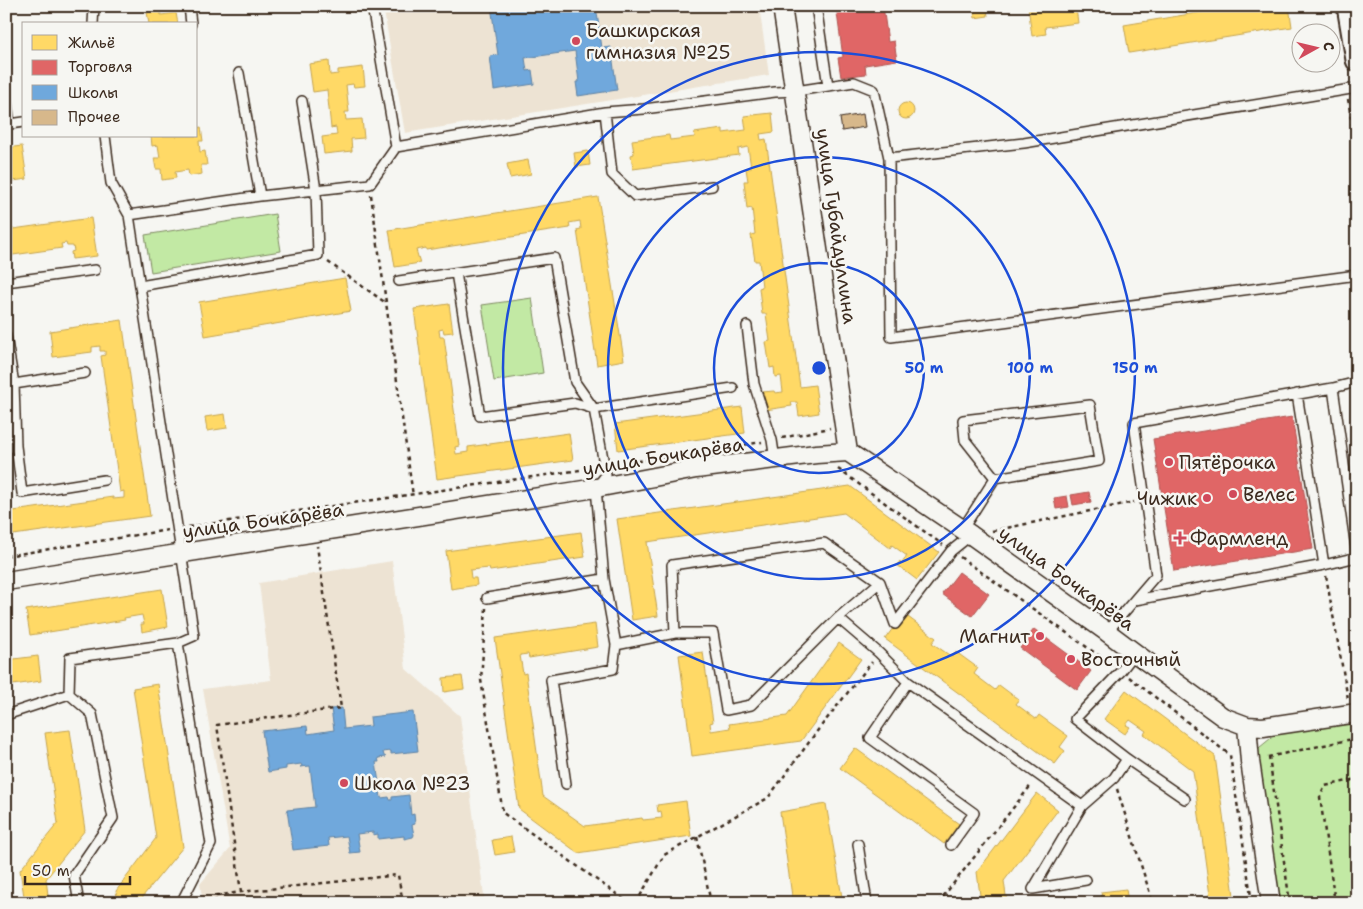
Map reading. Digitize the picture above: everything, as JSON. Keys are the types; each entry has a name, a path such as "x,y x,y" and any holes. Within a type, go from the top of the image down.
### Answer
{"street":[{"name":"улица Губайдуллина","path":"782,6 848,452"},
{"path":"1348,6 1357,60"},
{"name":"улица Бочкарёва","path":"6,581 315,534 596,488 696,469 816,454 848,452 967,532 1223,717 1247,726"},
{"path":"1271,903 1250,761 1247,726 1263,727 1354,713"}],"lane":[{"path":"92,22 94,6"},
{"path":"189,6 191,22"},
{"path":"129,215 260,196 370,184 396,147 372,6"},
{"path":"816,6 828,86"},
{"path":"240,73 260,196"},
{"path":"396,147 605,112 796,91 854,82 874,90 889,158 891,337 1357,275"},
{"path":"889,158 1024,143 1357,88"},
{"path":"6,95 8,124 22,122"},
{"path":"140,286 318,255 316,190 302,101"},
{"path":"605,112 612,174 635,196 712,186"},
{"path":"69,694 70,658 178,643 194,636 129,215 110,183 105,138"},
{"path":"399,281 554,258 575,382 594,409 605,466 606,476 596,488 604,579 616,645 613,669 551,680 566,784"},
{"path":"6,282 95,270"},
{"path":"456,273 480,416 576,402 594,409 733,388"},
{"path":"747,326 754,384 772,440 775,460"},
{"path":"6,336 14,384 16,446 22,493 104,480"},
{"path":"14,384 85,374"},
{"path":"1107,632 1156,575 1134,423 1357,382"},
{"path":"1135,600 1324,565 1357,556 1332,388"},
{"path":"1297,394 1324,565"},
{"path":"1090,405 1099,461 995,478 964,440 962,420 1090,405"},
{"path":"6,448 16,446"},
{"path":"675,633 672,565 824,543 880,582 895,624 967,532 995,478"},
{"path":"487,598 604,579"},
{"path":"616,645 675,633 713,633 726,710 751,705 838,618 880,582"},
{"path":"838,618 879,653 908,682 1082,806"},
{"path":"178,643 211,844 181,903"},
{"path":"1135,654 1075,720 1185,799"},
{"path":"908,682 870,738 974,813 951,845"},
{"path":"6,715 69,694"},
{"path":"69,694 92,714 113,818 74,875 79,903"},
{"path":"1086,880 1033,888 1082,806 1114,778 1127,759"},
{"path":"858,844 868,903"}],"path":[{"path":"1351,112 1357,111"},
{"path":"370,184 413,496"},
{"path":"318,255 386,303"},
{"path":"703,451 807,433"},
{"path":"6,556 177,528 413,496 684,454"},
{"path":"846,475 1121,671 1230,755 1252,903"},
{"path":"967,532 1146,500"},
{"path":"241,892 217,725 341,708 315,534"},
{"path":"1324,565 1354,713"},
{"path":"487,598 480,680 503,813 628,903"},
{"path":"636,903 664,855 768,798 818,730 879,653"},
{"path":"1290,903 1268,757 1357,738"},
{"path":"938,903 1039,776"},
{"path":"1114,778 1153,903"},
{"path":"1335,903 1320,797 1325,786 1357,779"},
{"path":"697,837 711,903"},
{"path":"216,903 215,896 241,892 398,875 403,903"}],"shaded area":[{"name":"Башкирская гимназия №25","path":"383,6 759,6 769,75 405,133"},
{"name":"Школа №23","path":"392,561 406,669 460,716 485,903 203,903 200,884 230,849 203,689 271,680 259,583"}],"green space":[{"path":"275,214 281,251 151,272 145,235"},
{"path":"532,298 543,373 494,381 482,305"},
{"path":"1357,721 1357,903 1278,903 1254,752 1276,734"}],"building: Жильё":[{"path":"146,6 160,6 161,15 176,13 178,22 149,22"},
{"path":"973,6 1005,6 987,9 988,16 975,18"},
{"path":"1028,6 1069,6 1070,9 1076,8 1078,23 1045,27 1046,34 1032,36"},
{"path":"1238,6 1289,6 1291,22 1290,27 1129,53 1124,25"},
{"path":"329,61 330,75 338,74 338,70 363,67 365,86 354,87 353,84 346,85 349,112 345,112 346,120 362,119 364,138 351,139 352,151 324,154 322,137 337,135 336,127 331,128 327,90 313,92 309,64"},
{"path":"906,103 912,105 914,111 912,117 906,119 900,117 898,111 900,105"},
{"path":"772,113 774,132 760,134 761,140 766,139 800,387 815,385 819,413 799,416 797,402 791,402 792,406 765,410 762,392 783,392 781,376 775,377 774,367 770,368 766,342 770,341 766,314 762,314 759,288 762,287 759,261 755,261 751,235 755,234 752,208 747,209 744,181 748,181 746,169 751,168 748,147 738,149 739,155 633,169 631,155 634,154 632,140 669,135 670,140 695,137 694,133 723,129 723,133 746,130 744,116"},
{"path":"201,127 203,141 199,141 200,152 205,151 207,165 201,165 202,174 189,176 188,170 175,172 176,178 162,180 161,169 156,169 154,158 160,158 158,145 152,146 151,138 198,138 198,128"},
{"path":"22,146 27,179 6,182 6,148"},
{"path":"588,151 590,165 576,167 574,153"},
{"path":"528,160 531,174 510,178 507,164"},
{"path":"598,197 624,360 597,365 577,230 581,229 580,221 569,223 570,228 416,250 420,263 395,267 389,230"},
{"path":"91,218 97,256 72,259 71,252 74,251 73,246 67,246 66,243 61,244 62,248 6,256 6,230"},
{"path":"345,278 351,311 205,336 199,302"},
{"path":"449,304 453,332 444,333 443,329 439,330 440,337 444,337 459,446 455,447 456,454 468,452 468,447 569,433 573,460 437,479 414,309"},
{"path":"122,320 150,516 6,536 6,512 113,497 113,499 124,498 124,491 120,492 101,356 105,355 105,351 100,351 100,346 92,347 92,352 53,357 50,331"},
{"path":"742,407 745,433 618,450 615,424"},
{"path":"225,414 227,428 207,431 205,417"},
{"path":"850,486 939,552 917,580 897,565 900,561 902,563 907,556 892,545 890,548 844,513 647,542 658,616 632,620 617,519"},
{"path":"581,532 585,557 490,571 489,568 470,570 471,578 476,578 477,585 451,589 446,551"},
{"path":"162,589 168,627 142,632 141,624 144,624 142,615 124,618 125,620 30,635 26,610"},
{"path":"908,617 936,638 932,643 952,657 956,652 978,668 974,674 995,690 999,685 1019,700 1016,704 1036,719 1039,715 1068,736 1060,747 1065,751 1055,764 885,639 896,624 900,627"},
{"path":"595,624 598,647 529,658 528,654 520,655 523,674 526,673 543,796 585,826 642,818 643,820 662,818 661,811 658,812 657,805 686,801 691,836 578,853 519,809 495,638"},
{"path":"839,643 861,659 801,741 692,756 679,655 703,652 713,722 710,723 711,731 730,728 729,724 787,716"},
{"path":"38,656 41,681 6,686 6,660"},
{"path":"462,676 464,689 444,692 443,678"},
{"path":"158,684 183,847 143,896 143,903 118,903 116,891 156,838 133,688"},
{"path":"1126,690 1215,756 1235,903 1211,903 1193,771 1144,734 1146,731 1130,720 1126,725 1130,727 1125,734 1104,719"},
{"path":"70,730 85,830 46,879 49,903 25,903 20,870 58,823 45,733"},
{"path":"855,748 959,824 944,844 840,768"},
{"path":"1037,793 1058,810 1004,881 1007,903 981,903 977,872"},
{"path":"826,804 843,903 793,903 780,812"},
{"path":"511,837 514,852 495,855 492,840"},
{"path":"1126,889 1128,903 1103,903 1101,892"}],"building: Торговля":[{"path":"836,6 883,6 888,42 894,41 897,60 865,65 866,74 841,77 838,58 843,57"},
{"name":"Велес","path":"1292,417 1313,549 1174,571 1153,439"},
{"path":"1089,492 1091,502 1073,505 1071,495"},
{"path":"1067,496 1069,507 1056,509 1054,498"},
{"path":"959,572 989,594 972,616 942,594"},
{"path":"1034,629 1091,671 1077,690 1020,648"}],"building: Школы":[{"path":"491,6 596,6 602,48 611,47 617,90 578,96 576,82 579,82 575,51 525,58 527,71 532,70 534,84 494,90 490,56 498,55"},
{"path":"342,708 344,729 371,726 370,717 413,712 418,751 391,754 391,751 383,752 386,757 378,758 379,762 376,762 381,798 389,797 392,800 392,797 409,795 411,815 414,814 415,824 412,825 414,835 404,839 404,836 378,839 378,834 373,835 373,832 357,834 360,852 350,853 347,836 328,838 329,846 293,850 287,810 315,807 310,766 300,767 302,766 301,764 286,766 286,769 268,772 262,731 307,726 308,734 334,730 331,709"}],"building: Прочее":[{"path":"863,114 865,127 842,131 840,118"}],"place":[{"name":"Башкирская гимназия №25","path":"576,41"},
{"name":"Пятёрочка","path":"1169,462"},
{"name":"Велес","path":"1233,494"},
{"name":"Чижик","path":"1207,498"},
{"name":"Фармленд","path":"1180,538"},
{"name":"Магнит","path":"1040,636"},
{"name":"Восточный","path":"1071,659"},
{"name":"Школа №23","path":"344,783"}]}
